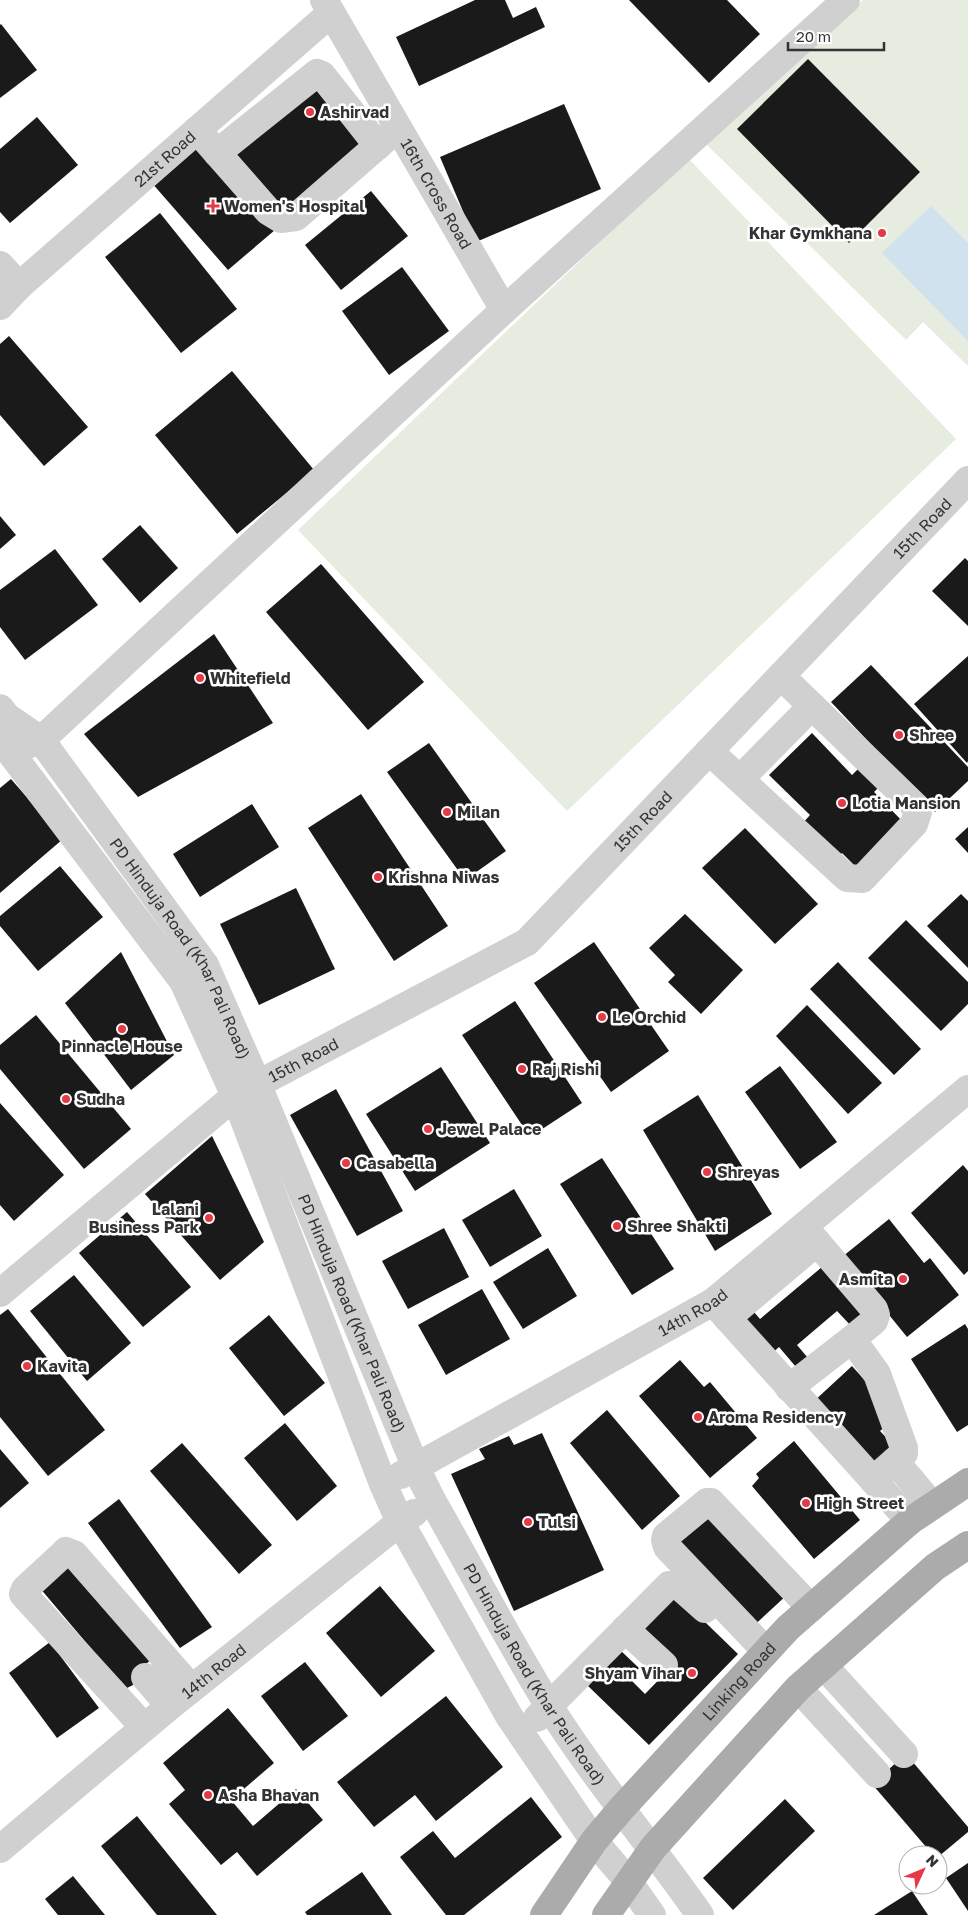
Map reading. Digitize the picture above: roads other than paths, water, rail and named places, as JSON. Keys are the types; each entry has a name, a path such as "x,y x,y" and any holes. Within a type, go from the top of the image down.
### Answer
{"main road":[{"name":"Linking Road","path":"544,1915 594,1842 621,1809 762,1656 811,1608 910,1521 968,1482"},
{"path":"606,1915 628,1881 653,1848 798,1688 935,1567 968,1545"}],"street":[{"path":"5,756 41,740 504,310 846,0"},
{"name":"16th Cross Road","path":"328,7 504,310"},
{"name":"21st Road","path":"0,306 19,286 197,130 328,7"},
{"path":"217,153 317,73 322,75 378,146"},
{"path":"197,130 268,211 281,219 296,217 398,128"},
{"path":"0,265 19,286"},
{"name":"15th Road","path":"0,1293 246,1090 527,942 968,480"},
{"path":"709,751 847,878 862,879 866,875 914,824 918,812 915,806 781,676"},
{"path":"740,779 812,706"},
{"name":"PD Hinduja Road (Khar Pali Road)","path":"3,712 41,740 205,965 246,1090 383,1484 400,1522 520,1733 594,1842 628,1881 652,1915"},
{"name":"PD Hinduja Road (Khar Pali Road)","path":"3,712 5,756 183,981 246,1090 416,1468 433,1502 549,1706 621,1809 653,1848 700,1915"},
{"name":"14th Road","path":"383,1484 720,1310 811,1235 968,1090"},
{"path":"789,1388 874,1321 876,1315 874,1309 811,1235"},
{"path":"720,1310 910,1521"},
{"path":"852,1339 877,1374 904,1448 904,1452 873,1480"},
{"path":"894,1461 932,1505"},
{"name":"14th Road","path":"3,1841 191,1688 400,1522 433,1502"},
{"path":"762,1656 667,1547 664,1540 666,1536 707,1502 711,1502 811,1608"},
{"path":"144,1727 23,1594 25,1589 66,1551 74,1554 191,1688"},
{"path":"520,1733 669,1585 678,1585 762,1656"},
{"path":"625,1629 664,1665"},
{"path":"823,1665 904,1754"},
{"path":"146,1677 170,1706"},
{"path":"798,1688 878,1774"}],"water":[{"path":"931,206 968,243 968,341 882,253"}],"place":[{"name":"Ashirvad","path":"310,112"},
{"name":"Women's Hospital","path":"213,206"},
{"name":"Khar Gymkhana","path":"882,233"},
{"name":"Whitefield","path":"200,678"},
{"name":"Shree","path":"899,735"},
{"name":"Lotia Mansion","path":"842,803"},
{"name":"Milan","path":"447,812"},
{"name":"Krishna Niwas","path":"378,877"},
{"name":"Le Orchid","path":"602,1017"},
{"name":"Pinnacle House","path":"122,1029"},
{"name":"Raj Rishi","path":"522,1069"},
{"name":"Sudha","path":"66,1099"},
{"name":"Jewel Palace","path":"428,1129"},
{"name":"Casabella","path":"346,1163"},
{"name":"Shreyas","path":"707,1172"},
{"name":"Lalani Business Park","path":"209,1218"},
{"name":"Shree Shakti","path":"617,1226"},
{"name":"Asmita","path":"903,1279"},
{"name":"Kavita","path":"27,1366"},
{"name":"Aroma Residency","path":"698,1417"},
{"name":"High Street","path":"806,1503"},
{"name":"Tulsi","path":"528,1522"},
{"name":"Shyam Vihar","path":"692,1673"},
{"name":"Asha Bhavan","path":"208,1795"}]}
